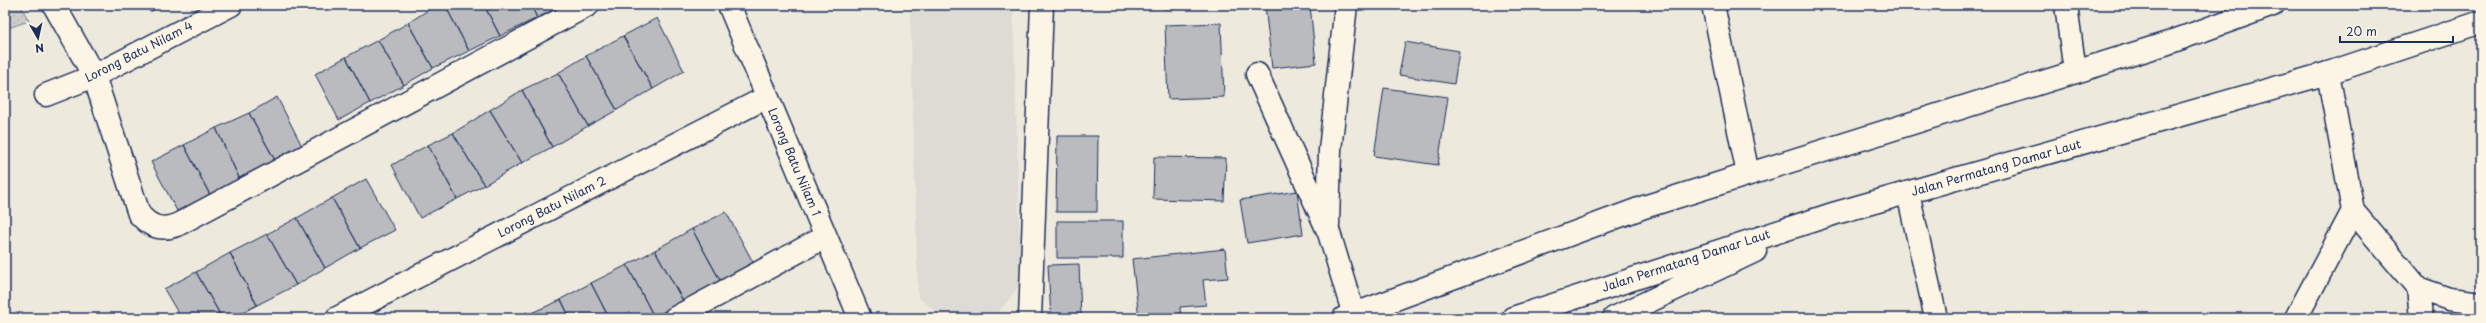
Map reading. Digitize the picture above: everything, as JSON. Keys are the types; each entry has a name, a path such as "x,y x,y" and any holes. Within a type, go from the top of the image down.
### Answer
{"main road":[{"path":"54,5 94,76 139,214 146,222 155,227 166,229 177,225 588,5"},
{"name":"Lorong Batu Nilam 4","path":"46,95 94,76 230,5"},
{"name":"Lorong Batu Nilam 1","path":"729,5 860,318"},
{"path":"1030,318 1042,5"},
{"path":"1329,233 1329,163 1346,5"},
{"path":"1713,5 1748,174"},
{"path":"2066,5 2076,72"},
{"path":"1257,74 1329,233 1349,316 1644,207 2168,43 2273,5"},
{"name":"Jalan Permatang Damar Laut","path":"1513,318 1534,314 1836,213 2328,73 2481,22"},
{"path":"2328,73 2353,211 2418,288 2449,299 2481,303"},
{"name":"Lorong Batu Nilam 2","path":"337,318 767,97"},
{"path":"1908,193 1936,318"},
{"path":"2296,318 2353,211"},
{"path":"1614,318 1836,213"},
{"path":"674,318 825,237"},
{"path":"2418,288 2421,318"}],"shaded area":[{"path":"5,5 20,5 29,21 5,29"},
{"path":"910,5 1013,5 1021,284 994,318 944,318 918,297"}],"building":[{"path":"147,5 162,5 150,12"},
{"path":"436,5 445,5 469,51 433,68 408,23"},
{"path":"445,5 484,5 500,36 469,51"},
{"path":"484,5 531,5 537,18 500,36"},
{"path":"531,5 563,5 537,18"},
{"path":"1164,5 1218,5 1164,9"},
{"path":"1265,5 1310,5 1316,63 1272,68"},
{"path":"657,18 684,71 653,89 623,36"},
{"path":"408,23 433,68 404,85 378,40"},
{"path":"1221,23 1224,97 1168,99 1165,25"},
{"path":"623,36 653,89 617,110 586,56"},
{"path":"378,40 404,85 370,103 346,57"},
{"path":"1405,42 1459,51 1454,84 1399,75"},
{"path":"586,56 617,110 588,126 558,73"},
{"path":"346,57 370,103 339,120 315,74"},
{"path":"558,73 588,126 552,147 522,90"},
{"path":"1384,88 1448,97 1438,165 1374,156"},
{"path":"522,90 552,147 522,163 490,110"},
{"path":"277,97 303,148 276,162 249,113"},
{"path":"490,110 522,163 484,185 453,133"},
{"path":"249,113 276,162 240,180 216,128"},
{"path":"216,128 240,180 210,195 184,145"},
{"path":"453,133 484,185 457,199 428,145"},
{"path":"1057,136 1098,136 1097,212 1056,212"},
{"path":"184,145 210,195 177,211 151,162"},
{"path":"428,145 457,199 420,218 392,165"},
{"path":"1154,157 1226,158 1224,201 1153,199"},
{"path":"366,179 395,230 360,248 332,198"},
{"path":"1297,191 1303,234 1247,243 1240,200"},
{"path":"332,198 360,248 325,268 297,218"},
{"path":"726,212 754,264 721,282 692,229"},
{"path":"297,218 325,268 296,285 267,234"},
{"path":"1057,221 1123,221 1123,258 1057,258"},
{"path":"692,229 721,282 683,301 655,250"},
{"path":"267,234 296,285 257,305 230,253"},
{"path":"1225,249 1228,278 1203,280 1206,305 1180,307 1181,318 1139,318 1132,259"},
{"path":"655,250 683,301 654,317 627,265"},
{"path":"230,253 257,305 233,318 222,318 196,272"},
{"path":"1079,264 1081,318 1051,318 1048,265"},
{"path":"627,265 654,317 609,318 591,283"},
{"path":"196,272 222,318 181,318 164,289"},
{"path":"591,283 609,318 570,318 561,299"},
{"path":"561,300 570,318 534,318 531,313"},
{"path":"527,312 530,318 515,318"}]}
